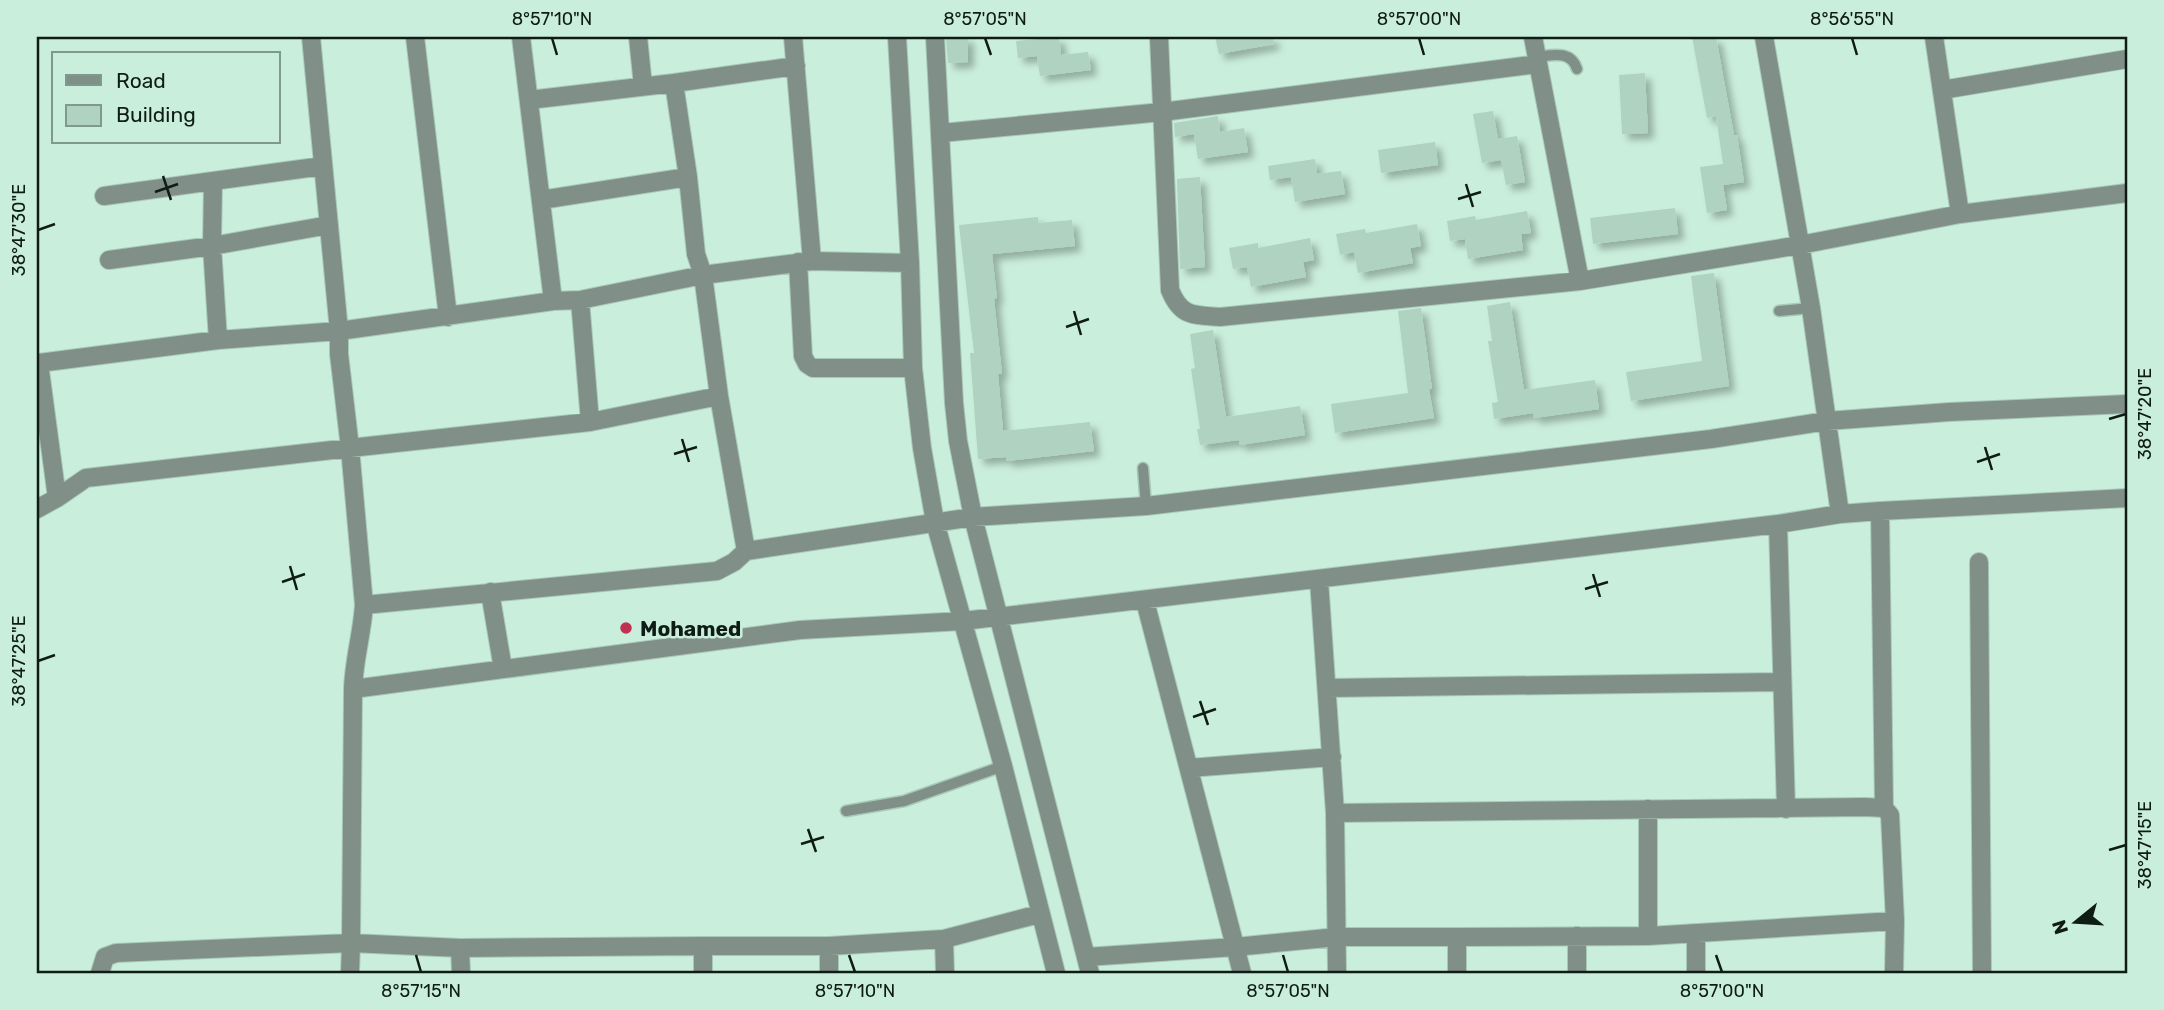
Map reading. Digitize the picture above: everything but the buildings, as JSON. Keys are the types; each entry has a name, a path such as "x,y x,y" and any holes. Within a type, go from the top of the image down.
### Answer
{"street":[{"path":"311,37 364,605 355,656 353,689 350,973"},
{"path":"415,37 448,317"},
{"path":"521,37 553,301"},
{"path":"638,37 643,86"},
{"path":"793,37 805,261 803,356 813,368 913,368"},
{"path":"897,37 910,262 913,368 922,448 935,522 1003,766 1056,973"},
{"path":"935,37 958,441 973,517 1088,965 1337,937 1648,936 1895,921"},
{"path":"1159,37 1170,290 1177,306 1195,316 1220,317 1580,281 1800,245 1960,214 2127,193"},
{"path":"1533,37 1580,281"},
{"path":"1764,37 1811,308 1840,514"},
{"path":"1934,37 1960,214"},
{"path":"1942,90 2127,59"},
{"path":"941,133 1360,94 1537,60"},
{"path":"529,100 796,66"},
{"path":"674,83 696,254 703,275 719,396 746,551"},
{"path":"104,196 323,166"},
{"path":"541,200 688,177"},
{"path":"213,181 212,246 218,340"},
{"path":"108,260 212,246 329,225"},
{"path":"57,498 38,363 218,340 340,331 553,301 580,300 703,275 805,261 910,262"},
{"path":"580,300 590,422"},
{"path":"37,509 86,478 590,422 719,396"},
{"path":"364,605 717,571 734,562 746,551 973,517 1146,506 1697,441 1827,421 2127,404"},
{"path":"353,689 800,630 963,621 1145,601 1778,524 1840,514 2127,498"},
{"path":"1880,511 1884,808 1890,815 1895,921 1894,973"},
{"path":"1778,524 1786,809"},
{"path":"1979,562 1982,973"},
{"path":"1319,580 1335,813 1337,973"},
{"path":"490,592 503,669"},
{"path":"1145,601 1242,973"},
{"path":"1327,688 1781,682"},
{"path":"1189,768 1332,757"},
{"path":"1335,813 1884,808"},
{"path":"1648,809 1648,936"},
{"path":"100,973 105,957 116,953 351,943 460,948 829,946 944,939 1040,914"},
{"path":"1696,933 1696,973"},
{"path":"1577,936 1577,973"},
{"path":"1457,937 1457,973"},
{"path":"944,939 946,973"},
{"path":"703,946 703,973"},
{"path":"829,946 830,973"},
{"path":"460,948 461,973"}],"lane":[{"path":"1537,60 1566,55 1572,59 1577,69"},
{"path":"1779,312 1811,308"},
{"path":"1143,468 1146,506"},
{"path":"846,811 904,801 1003,766"}],"place":[{"name":"Mohamed","path":"626,628"}]}
